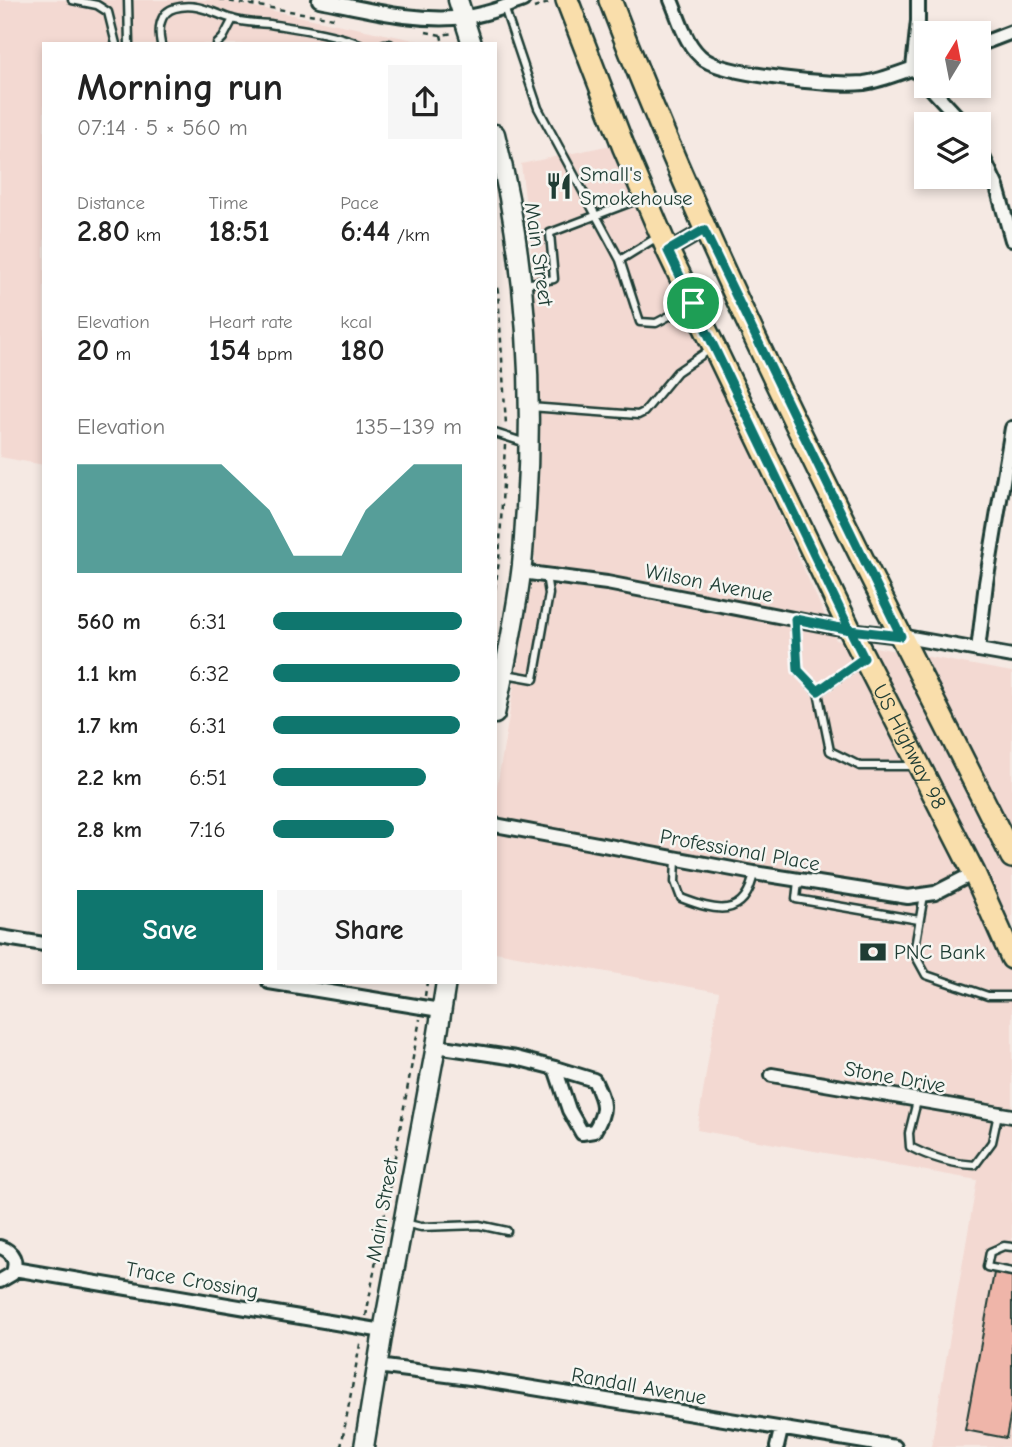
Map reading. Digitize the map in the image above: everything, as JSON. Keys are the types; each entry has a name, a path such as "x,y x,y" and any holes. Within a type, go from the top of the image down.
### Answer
{"main road":[{"path":"458,0 470,42"},
{"name":"US Highway 98","path":"567,0 664,243 850,630 974,873 1012,958"},
{"name":"US Highway 98","path":"610,0 704,230 901,636 998,823 1012,857"},
{"name":"Main Street","path":"497,143 523,284 528,407 521,572 497,704"},
{"name":"Main Street","path":"364,1447 436,1046 431,1009 445,984"}],"street":[{"path":"319,0 418,18 464,17 523,0"},
{"path":"671,0 685,35 694,49 706,60 720,66 837,84 866,82 914,68"},
{"path":"918,0 918,21"},
{"path":"991,40 1012,32"},
{"path":"940,98 953,112"},
{"path":"991,174 1012,240"},
{"path":"664,243 704,230"},
{"path":"978,650 986,583 1012,428"},
{"name":"Wilson Avenue","path":"521,572 607,583 850,630 901,636 1012,656"},
{"name":"Professional Place","path":"497,825 798,881 896,896 935,893 974,873"},
{"path":"0,937 42,944"},
{"path":"281,984 431,1009"},
{"path":"436,1046 516,1058 555,1068 594,1080 605,1104 594,1131 582,1133 569,1110 555,1068"},
{"name":"Stone Drive","path":"772,1075 1005,1115"},
{"path":"0,1247 7,1249 14,1258 14,1269 8,1279 0,1282"},
{"name":"Trace Crossing","path":"14,1269 383,1331"},
{"name":"Randall Avenue","path":"377,1366 478,1378 895,1447"},
{"path":"777,1447 780,1430"}],"lane":[{"path":"72,0 97,5 108,12 116,42"},
{"path":"128,0 129,42"},
{"path":"160,42 158,33 162,18 172,8 187,6 219,12 233,19 286,27 351,42"},
{"path":"504,7 538,108 621,260 640,322 656,323 693,303"},
{"path":"219,42 233,19"},
{"path":"523,284 554,279 550,233 645,197"},
{"path":"621,260 664,243"},
{"path":"528,407 638,415 644,412 684,365 714,347"},
{"path":"497,434 528,444"},
{"path":"504,674 534,679 549,594 546,575"},
{"path":"795,619 798,670 818,691 830,751 860,765 919,766"},
{"path":"818,691 864,658"},
{"path":"676,859 675,882 681,898 708,908 726,909 741,901 750,892 754,873"},
{"path":"798,881 796,899 919,920"},
{"path":"924,895 914,953 926,975 988,996 1012,996"},
{"path":"917,1101 909,1133 910,1147 932,1159 961,1165 975,1166 992,1142 1005,1115"},
{"path":"403,1223 421,1227 479,1225 508,1231"},
{"path":"1012,1247 1004,1246 990,1252 987,1267 1012,1272"}],"path":[{"path":"441,35 443,42"},
{"path":"341,1447 363,1327 431,1009 427,984"}],"shaded area":[{"path":"0,0 220,0 423,42 42,42 42,465 0,457"},
{"path":"611,145 836,640 1012,672 1012,1447 931,1447 977,1180 697,1130 719,992 497,952 497,787 535,562 533,267 521,164"}],"building":[{"path":"994,1273 1012,1276 1012,1407 1006,1438 965,1430"}],"place":[{"name":"Small's Smokehouse","path":"559,186"},
{"name":"PNC Bank","path":"873,952"}],"route":[{"path":"693,303 668,251 704,230 901,636 850,630 864,658 818,691 798,670 795,619 850,630 693,303"}]}
